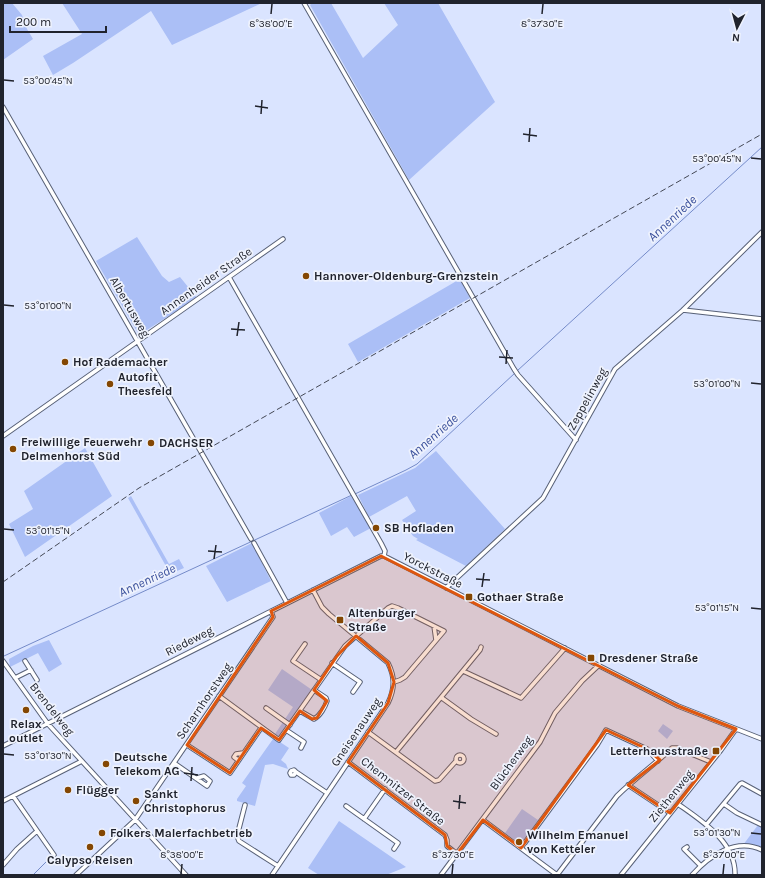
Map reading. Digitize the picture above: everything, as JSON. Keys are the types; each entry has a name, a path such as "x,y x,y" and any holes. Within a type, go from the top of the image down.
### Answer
{"street":[{"path":"304,3 514,369 576,440"},
{"name":"Albertusweg","path":"3,107 251,539"},
{"name":"Zeppelinweg","path":"446,588 543,498 615,369 683,310 762,232"},
{"name":"Annenheider Straße","path":"3,436 283,239"},
{"name":"Yorckstraße","path":"228,277 354,495 385,551 384,556 683,708 762,739"},
{"path":"683,310 762,319"},
{"path":"254,543 287,603"},
{"name":"Riedeweg","path":"3,746 313,590 384,556"},
{"path":"219,696 279,740 345,646 356,636 388,608 392,606 398,608 444,631 405,677 394,682 388,663 356,636 322,608 313,590"},
{"name":"Scharnhorstweg","path":"76,875 135,820 273,617 272,611"},
{"path":"434,626 436,640"},
{"path":"305,644 293,661 320,680"},
{"path":"396,752 442,698 481,647"},
{"path":"463,671 521,698 565,648"},
{"name":"Brendelweg","path":"3,661 48,724 186,875"},
{"name":"Brendelweg","path":"25,661 37,680"},
{"path":"332,663 360,682 353,692"},
{"name":"Blücherweg","path":"441,875 540,742 555,713 582,681 598,665"},
{"name":"Brendelweg","path":"16,678 31,670"},
{"name":"Gneisenauweg","path":"272,875 388,703 392,694 394,682"},
{"path":"300,710 314,719 317,718 327,701 326,698 314,690"},
{"path":"442,698 471,719 496,734"},
{"path":"266,708 290,725"},
{"path":"187,745 230,773 261,728"},
{"name":"Ziethenweg","path":"621,875 736,729"},
{"path":"286,730 304,742 300,748"},
{"path":"521,848 597,745 606,730 647,749 658,761"},
{"path":"368,732 435,781 439,780 456,761"},
{"path":"483,820 557,875 610,805 628,785 672,748 711,762"},
{"path":"3,801 82,761"},
{"name":"Chemnitzer Straße","path":"348,762 445,835 447,846 457,854"},
{"path":"174,763 197,778"},
{"path":"296,772 327,793"},
{"path":"706,825 740,784 762,794"},
{"path":"628,785 670,813"},
{"path":"364,819 385,789"},
{"path":"13,796 54,855"},
{"path":"678,804 718,835 733,859 735,875"},
{"path":"724,804 737,813 762,825"},
{"path":"245,805 237,836 239,841 278,866"},
{"path":"346,806 398,843 394,849"},
{"path":"3,865 17,849 37,831"},
{"path":"692,875 700,865 727,849 742,845 762,850"},
{"path":"681,852 686,848 700,865"}],"highlighted area":[{"path":"381,556 678,706 736,729 670,813 628,785 660,760 647,749 606,730 521,848 483,820 457,854 447,846 445,835 348,762 388,703 394,682 388,663 356,636 337,656 314,690 327,701 317,718 312,719 300,711 279,740 261,728 230,773 187,745 273,617 271,611"}],"shaded area":[{"path":"3,3 12,3 22,15 27,29 33,39 3,60"},
{"path":"62,3 262,3 172,45 151,11 53,75 43,56 82,34"},
{"path":"312,3 331,3 363,58 398,25 384,3 438,3 495,102 409,180 310,5"},
{"path":"137,237 162,276 169,282 180,277 197,298 139,335 96,261"},
{"path":"460,279 470,298 358,362 348,344"},
{"path":"85,448 112,496 25,557 9,524 33,509 24,491"},
{"path":"436,451 505,529 466,566 416,540 418,539 413,536 402,520 416,511 407,496 369,517 358,495 415,468"},
{"path":"131,496 169,564 179,559 184,568 128,592 126,588 167,568 128,498"},
{"path":"351,496 371,528 354,537 347,527 331,536 319,513"},
{"path":"252,543 271,581 227,602 206,566"},
{"path":"49,640 62,664 49,672 38,653 10,667 9,659 33,646"},
{"path":"282,669 315,692 280,742 289,748 281,760 286,764 288,769 273,764 265,765 255,806 237,801 237,799 246,786 242,783 273,739 293,707 268,690"},
{"path":"663,724 673,731 667,739 658,731"},
{"path":"522,809 538,820 522,842 519,843 505,833"},
{"path":"339,821 406,867 386,875 319,875 308,868"},
{"path":"758,825 762,826 762,849 751,844 743,845"}],"waterway":[{"name":"Annenriede","path":"517,371 762,147"},
{"name":"Annenriede","path":"355,494 417,464 515,373"},
{"name":"Annenriede","path":"4,656 352,495"},
{"path":"33,875 52,856"}],"railway":[{"path":"3,582 139,488 762,134"}],"place":[{"name":"Hannover-Oldenburg-Grenzstein","path":"306,276"},
{"name":"Hof Rademacher","path":"65,362"},
{"name":"Autofit Theesfeld","path":"110,384"},
{"name":"DACHSER","path":"151,443"},
{"name":"Freiwillige Feuerwehr Delmenhorst Süd","path":"13,449"},
{"name":"SB Hofladen","path":"376,528"},
{"name":"Gothaer Straße","path":"469,597"},
{"name":"Altenburger Straße","path":"340,620"},
{"name":"Dresdener Straße","path":"591,658"},
{"name":"Relax outlet","path":"26,710"},
{"name":"Letterhausstraße","path":"716,751"},
{"name":"Deutsche Telekom AG","path":"106,764"},
{"name":"Flügger","path":"68,790"},
{"name":"Sankt Christophorus","path":"136,801"},
{"name":"Folkers Malerfachbetrieb","path":"102,833"},
{"name":"Wilhelm Emanuel von Ketteler","path":"519,842"},
{"name":"Calypso Reisen","path":"90,847"}]}
